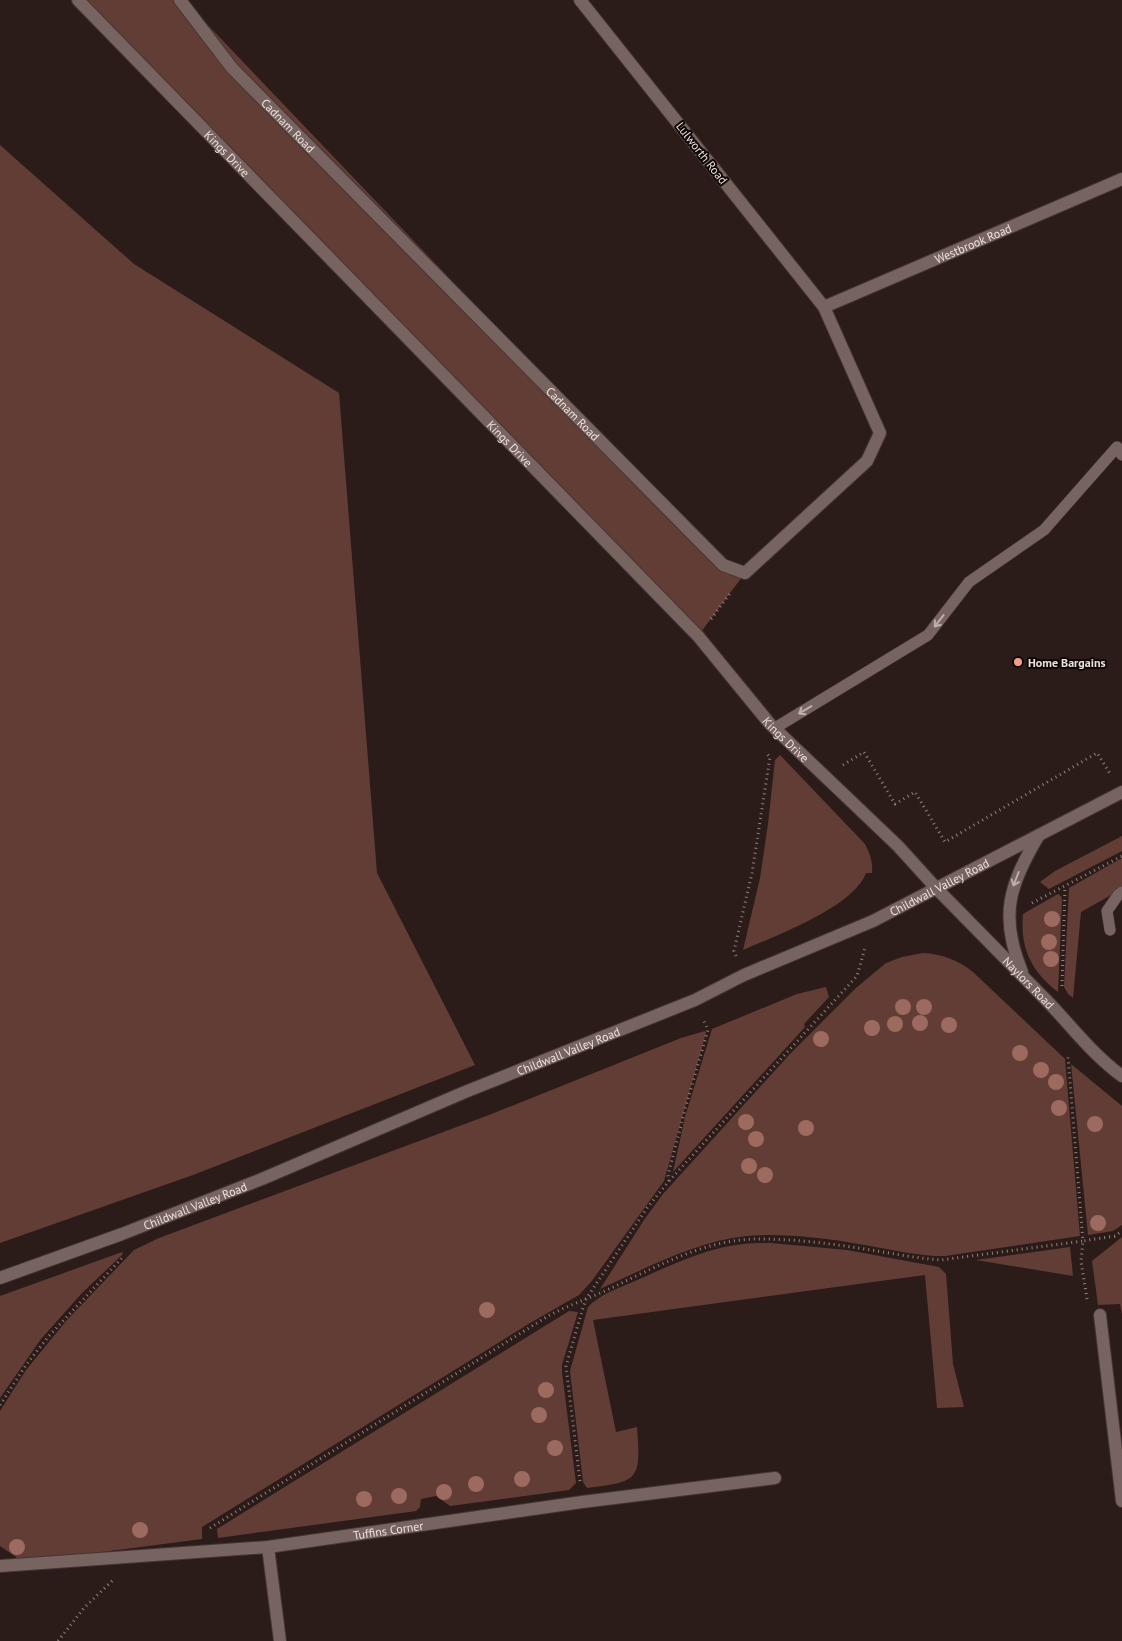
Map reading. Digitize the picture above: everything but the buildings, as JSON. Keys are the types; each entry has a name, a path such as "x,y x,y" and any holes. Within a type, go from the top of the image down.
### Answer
{"street":[{"name":"Kings Drive","path":"78,0 698,636 775,728 898,846 937,889"},
{"name":"Cadnam Road","path":"180,0 239,75 723,565 745,573"},
{"name":"Lulworth Road","path":"580,0 824,307"},
{"name":"Westbrook Road","path":"824,307 1122,178"},
{"path":"745,573 868,461 880,433 824,307"},
{"name":"Childwall Valley Road","path":"0,1278 122,1234 262,1179 465,1092 696,1000 744,975 873,921 1122,792"},
{"path":"1025,979 1011,938 1008,914 1012,891 1022,863 1039,835"},
{"name":"Naylors Road","path":"937,889 1082,1039 1122,1076"},
{"path":"1100,1315 1122,1501"},
{"name":"Tuffins Corner","path":"0,1566 268,1547 582,1502 775,1478"},
{"path":"268,1547 280,1641"}],"lane":[{"path":"775,728 928,635 969,582 1044,530 1117,446 1122,456"},
{"path":"1110,930 1106,911 1118,894 1122,892"}],"path":[{"path":"698,636 745,573"},
{"path":"744,975 734,952 752,873 766,787 770,757 764,751"},
{"path":"825,776 864,752 895,804 915,792 945,842 1097,753 1122,792"},
{"path":"1008,914 1122,856"},
{"path":"1051,1005 1062,994 1065,886"},
{"path":"582,1502 566,1366 586,1299 647,1208 669,1181 857,976 873,921"},
{"path":"669,1181 668,1175 708,1030 696,1000"},
{"path":"1082,1039 1068,1057 1084,1241 1082,1261 1088,1308 1100,1315"},
{"path":"212,1551 210,1528 548,1316 694,1252 742,1240 760,1239 798,1241 941,1260 1084,1241 1115,1236 1122,1231"},
{"path":"0,1405 26,1365 48,1337 129,1251 122,1234"},
{"path":"58,1641 84,1608 136,1556"}],"shaded area":[{"path":"85,0 184,0 723,565 745,573 698,636"},
{"path":"0,145 134,264 339,393 377,873 475,1065 193,1175 0,1243"},
{"path":"780,755 865,844 871,858 872,873 866,873 859,885 830,909 743,950 760,878 775,760"},
{"path":"1122,836 1122,851 1049,889 1040,882 1055,871"},
{"path":"1122,858 1122,889 1081,912 1073,998 1064,987 1069,888"},
{"path":"1058,894 1062,900 1058,992 1041,976 1029,958 1023,938 1023,914"},
{"path":"923,953 949,958 973,972 1065,1059 1080,1236 934,1256 817,1238 773,1235 747,1236 709,1243 690,1249 600,1289 663,1194 789,1055 856,988 886,963 902,957"},
{"path":"826,987 829,997 804,1024 805,1027 673,1172 685,1117 712,1029 797,994"},
{"path":"705,1031 664,1181 591,1282 579,1295 530,1323 202,1527 202,1539 17,1563 16,1557 0,1546 0,1411 26,1370 67,1320 134,1250 159,1238 489,1115 681,1038"},
{"path":"1071,1064 1122,1106 1122,1225 1113,1231 1088,1235"},
{"path":"1122,1237 1122,1314 1120,1304 1098,1305 1092,1261"},
{"path":"749,1243 771,1243 847,1250 939,1267 946,1274 953,1364 964,1407 937,1408 925,1275 593,1320 616,1432 637,1427 638,1458 637,1468 627,1480 587,1488 583,1482 570,1371 588,1307 598,1298 610,1292 697,1255 723,1247"},
{"path":"1070,1247 1073,1276 976,1260"},
{"path":"122,1252 123,1254 82,1293 41,1339 0,1398 0,1296"},
{"path":"569,1311 578,1312 562,1365 576,1483 569,1490 450,1506 436,1496 421,1499 420,1507 416,1511 218,1538 217,1529"}],"place":[{"name":"Home Bargains","path":"1018,662"}]}
